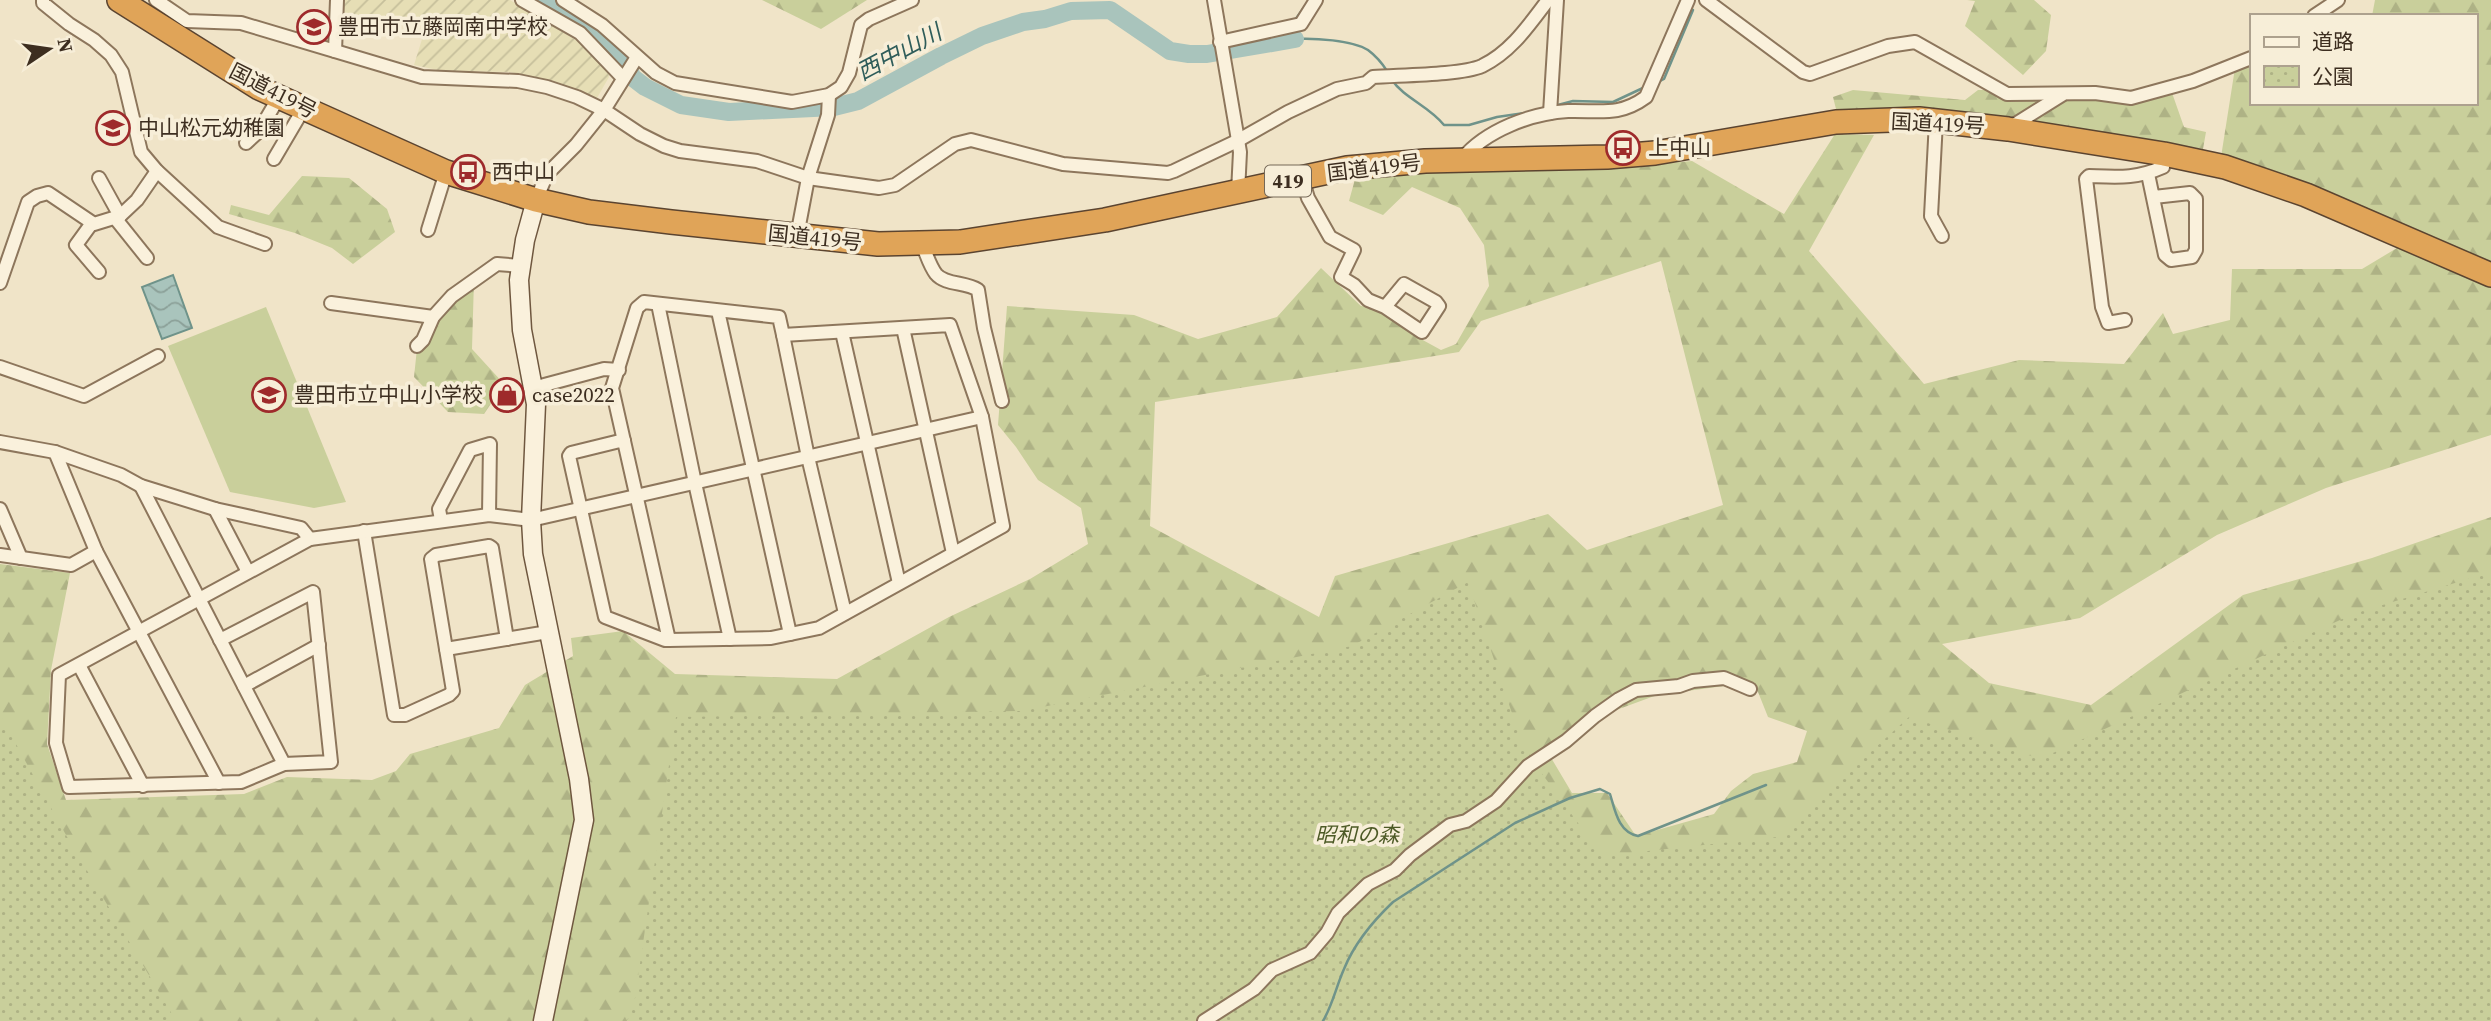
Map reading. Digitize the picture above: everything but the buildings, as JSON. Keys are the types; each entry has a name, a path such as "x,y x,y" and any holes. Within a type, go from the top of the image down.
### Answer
{"highway":[{"name":"国道419号","path":"119,0 259,88 446,172 536,200 589,212 878,244 960,242 1057,228 1347,168 1462,159 1643,154 1676,151 1836,122 1919,119 2007,128 2225,167 2306,195 2491,275"}],"street":[{"path":"43,0 43,3 111,55 122,72 141,152 157,171 218,227 265,244"},
{"path":"156,0 187,22 241,23 422,77 518,81 547,87 577,97 604,110 639,134 680,151 757,161 808,178 880,188 895,185 955,144 971,140 1063,164 1168,173 1337,89 1366,83 1373,77 1464,70 1482,66 1510,47 1548,0"},
{"path":"335,51 337,0"},
{"path":"522,0 580,33 625,76"},
{"path":"563,0 602,25 664,78 675,83 792,102 829,98 841,87 849,73 861,25 912,0"},
{"path":"1214,0 1240,152 1238,192"},
{"path":"1221,43 1301,24 1316,0"},
{"path":"1550,113 1558,0"},
{"path":"1462,159 1470,150 1501,130 1526,119 1550,113 1621,111 1646,97 1688,0"},
{"path":"1706,0 1803,72 1811,74 1888,46 1915,42 2007,94 2095,93 2131,98 2193,80 2250,58"},
{"path":"2318,14 2338,0"},
{"path":"543,1021 584,820 579,779 533,554 531,520 536,404 522,330 519,280 536,200 547,174 576,145 604,110 638,57"},
{"path":"2007,128 2062,94"},
{"path":"246,143 259,131 279,97"},
{"path":"797,236 808,178 828,115 829,98"},
{"path":"274,159 304,108"},
{"path":"1936,121 1931,216 1942,236"},
{"path":"2125,320 2108,323 2102,307 2086,178 2133,178 2148,174 2163,167 2164,154"},
{"path":"99,272 76,245 92,223 118,217 137,200 157,171"},
{"path":"428,230 446,172"},
{"path":"2148,174 2165,255 2171,260 2192,257 2196,250 2196,199 2190,193 2154,197"},
{"path":"99,178 118,217 148,258"},
{"path":"1302,178 1308,198 1330,237 1354,250 1341,277 1354,285 1368,300 1385,307"},
{"path":"0,283 6,244 28,202 37,196 48,194 92,223"},
{"path":"921,242 935,273 941,278 970,284 978,290 984,328 1002,401"},
{"path":"417,346 423,340 433,317 452,296 497,264 521,266"},
{"path":"669,640 612,388 637,308 644,302 779,317 808,457 845,613"},
{"path":"331,303 433,317"},
{"path":"658,304 730,639"},
{"path":"718,311 790,634"},
{"path":"624,440 571,453 569,456 580,510 605,617 669,640 771,638 819,628 1003,526 982,417 950,325 783,335"},
{"path":"903,328 953,553"},
{"path":"842,332 899,583"},
{"path":"0,368 84,396 158,356"},
{"path":"533,387 604,369 619,370"},
{"path":"220,640 313,592 331,762 284,764 241,782 69,787 56,743 59,675 310,538 489,515 531,520 982,417"},
{"path":"0,442 55,452 121,475 141,486 215,509 301,528 310,538"},
{"path":"441,520 439,509 470,450 490,444 489,515"},
{"path":"55,452 96,551 219,783"},
{"path":"141,486 284,764"},
{"path":"0,509 21,558"},
{"path":"215,509 248,572"},
{"path":"364,531 394,715 405,715 453,691 431,559 436,555 492,548 507,639"},
{"path":"0,555 71,565 96,551"},
{"path":"446,649 548,632"},
{"path":"244,687 319,645"},
{"path":"79,664 143,786"},
{"path":"1204,1021 1254,989 1272,970 1310,953 1327,933 1338,913 1368,884 1395,870 1410,855 1450,825 1466,821 1496,801 1528,766 1566,741 1619,699 1636,690 1724,678 1749,689"}],"shaded area":[{"path":"344,0 510,0 579,42 608,69 609,77 597,98 511,72 443,71 414,65 427,23 343,27"}],"green space":[{"path":"762,0 867,0 821,29"},
{"path":"1967,0 2034,0 2051,15 2046,51 2023,75 1965,26 1975,1"},
{"path":"2375,0 2491,0 2491,262 2355,206 2221,157 2235,68 2250,60 2250,105 2477,105 2477,14 2372,14"},
{"path":"1853,90 1965,100 1978,90 2171,90 2184,127 2206,132 2203,149 1970,112 1836,109 1833,97"},
{"path":"1835,134 1874,135 1809,251 1924,384 2019,360 2124,364 2163,313 2173,334 2230,320 2232,269 2362,269 2412,239 2491,286 2491,435 2326,488 2217,535 2080,618 1942,644 1989,683 2091,705 2243,595 2372,558 2491,517 2491,957 2339,1021 0,1021 0,564 70,573 51,670 47,744 66,800 244,794 287,777 372,780 396,771 410,754 499,728 525,685 573,656 571,638 623,631 675,674 837,679 949,617 1030,579 1088,544 1081,508 1038,480 998,425 1007,306 1134,315 1198,339 1277,317 1321,268 1361,306 1377,307 1410,333 1441,350 1456,344 1489,286 1484,245 1460,208 1412,187 1383,215 1349,201 1357,172 1625,167 1692,161 1784,214","holes":["1661,261 1723,505 1587,550 1548,514 1335,576 1319,617 1150,526 1155,402 1459,352 1481,321","1754,682 1768,717 1807,731 1797,762 1753,774 1731,791 1714,814 1636,836 1607,793 1572,793 1550,756 1600,716 1657,695"]},
{"path":"302,176 349,178 387,209 395,232 353,264 332,248 295,233 229,214 231,205 269,215"},
{"path":"467,278 474,280 472,349 504,384 484,414 448,412 414,377 418,339 443,313"},
{"path":"266,307 346,502 314,508 230,492 168,346"},
{"name":"昭和の森","path":"2491,572 2491,1021 627,1021 635,998 676,717 1022,711 1352,646 1468,582 1524,749 1602,856 1777,837 1909,717 2040,759 2353,614"},
{"path":"0,715 66,835 176,1021 0,1021"}],"water":[{"path":"173,275 192,328 162,339 142,287"}],"waterway":[{"name":"西中山川","path":"546,0 609,45 627,62 632,77 645,87 681,105 729,112 834,107 858,101 982,36 1023,22 1071,11 1110,10 1170,51 1189,54 1207,54 1295,39"},
{"path":"1295,20 1305,6"},
{"path":"1658,82 1664,79 1693,10"},
{"path":"1295,30 1295,39 1333,40 1368,50 1387,71"},
{"path":"1392,80 1444,125 1469,125 1531,112"},
{"path":"1554,106 1573,101 1613,102 1645,87"},
{"path":"1323,1021 1353,950 1386,909 1515,823 1570,798 1600,789 1610,794 1616,813 1626,830 1638,836 1766,785"}],"place":[{"name":"豊田市立藤岡南中学校","path":"314,27"},
{"name":"中山松元幼稚園","path":"113,128"},
{"name":"上中山","path":"1623,148"},
{"name":"西中山","path":"468,172"},
{"name":"豊田市立中山小学校","path":"269,395"},
{"name":"case2022","path":"507,395"}]}
